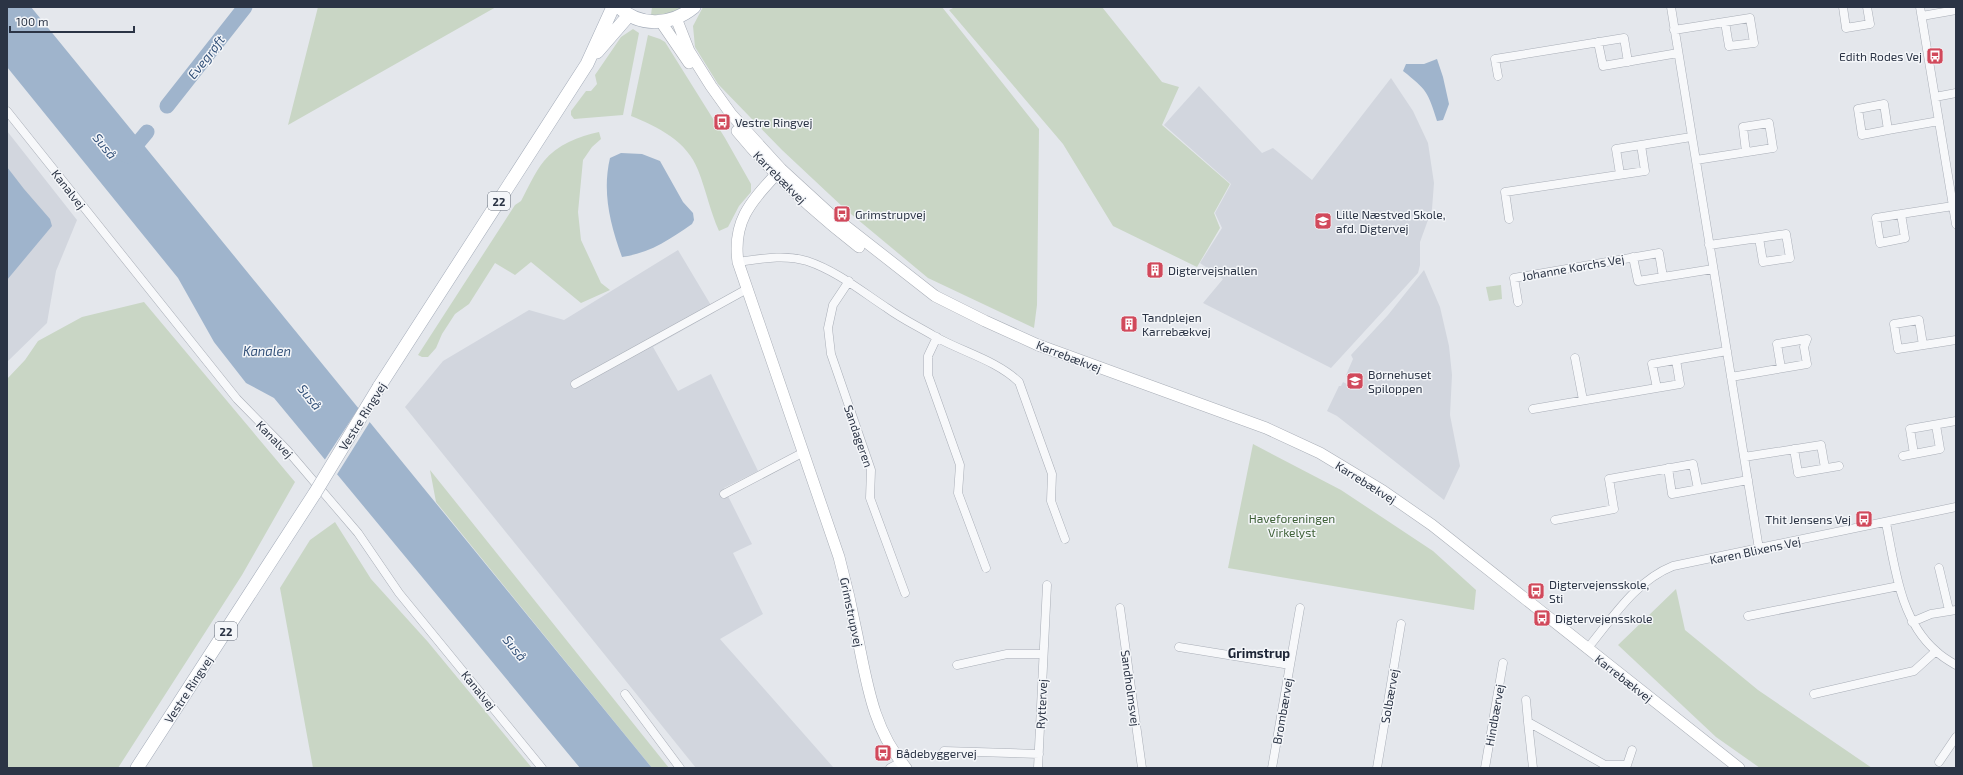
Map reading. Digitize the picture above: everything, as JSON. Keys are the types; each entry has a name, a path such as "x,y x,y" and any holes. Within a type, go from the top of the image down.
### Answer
{"main road":[{"name":"Vestre Ringvej","path":"587,64 613,7"},
{"name":"22","path":"624,11 645,21 661,22 676,18 694,7"},
{"name":"Vestre Ringvej","path":"137,768 587,64 624,11"}],"street":[{"path":"1670,7 1759,550"},
{"path":"1843,7 1846,28 1870,24 1867,7"},
{"path":"1920,7 1956,224"},
{"path":"1922,16 1956,10"},
{"name":"Karrebækvej","path":"676,18 689,51 711,86 778,172 880,254 919,281 935,296"},
{"name":"Karrebækvej","path":"661,22 727,118 819,216 877,260 917,287 985,321 1038,345 1266,428 1320,453 1383,491 1432,525 1739,768"},
{"path":"1674,30 1725,22"},
{"path":"1498,76 1495,59 1624,38 1628,62"},
{"path":"1598,42 1603,66 1678,54"},
{"path":"1935,96 1956,93"},
{"path":"1888,130 1884,104 1858,109 1862,134 1888,130 1939,121"},
{"name":"Kanalvej","path":"7,111 237,399 287,450 358,533 399,593 542,768"},
{"path":"1696,160 1773,148 1769,123 1743,127 1746,152"},
{"path":"1620,174 1616,149 1692,137"},
{"path":"1509,219 1505,192 1645,171 1641,145"},
{"name":"Grimstrupvej","path":"778,172 752,201 738,228 736,245 738,262 839,558 852,610 867,690 874,714 885,737 903,765"},
{"path":"1901,214 1953,206"},
{"path":"1709,246 1760,238 1786,234 1790,258 1763,262 1760,238"},
{"name":"Johanne Korchs Vej","path":"1518,302 1514,278 1634,257 1659,253 1663,277"},
{"path":"738,262 782,257 805,261 826,269 849,281 889,310 937,337 1009,372 1019,382 1052,474 1051,501 1065,539"},
{"name":"Johanne Korchs Vej","path":"1634,257 1638,281 1713,269"},
{"name":"Sandageren","path":"849,281 833,305 828,328 831,354 871,470 870,498 905,593"},
{"path":"575,384 747,289"},
{"path":"1923,345 1919,320 1894,324 1898,349 1956,340"},
{"path":"937,337 928,356 928,375 960,465 958,492 986,568"},
{"path":"1731,377 1807,364 1804,347 1807,339 1777,344 1781,368"},
{"path":"1657,388 1652,364 1727,351"},
{"path":"1575,358 1583,400"},
{"path":"1533,409 1680,384 1676,360"},
{"path":"1914,454 1910,429 1956,421"},
{"path":"1903,456 1940,449 1936,425"},
{"path":"1744,457 1821,444 1825,468"},
{"path":"1794,449 1798,473 1839,466"},
{"path":"724,494 804,452"},
{"path":"1556,520 1614,509 1609,479 1693,464 1698,489"},
{"path":"1668,468 1672,494 1748,480"},
{"name":"Karen Blixens Vej","path":"1587,649 1630,596 1658,572 1673,566 1759,550 1956,507"},
{"path":"1886,522 1899,586 1912,622 1936,651 1956,665"},
{"path":"1912,622 1930,614 1952,610 1939,568"},
{"name":"Ryttervej","path":"1038,768 1047,585"},
{"path":"1748,616 1899,586"},
{"name":"Sandholmsvej","path":"1120,608 1142,768"},
{"name":"Brombærvej","path":"1272,768 1300,608"},
{"name":"Solbærvej","path":"1377,768 1401,624"},
{"path":"1179,647 1290,665"},
{"path":"1814,694 1914,671 1936,651"},
{"path":"958,665 1007,654 1044,654"},
{"name":"Hindbærvej","path":"1485,768 1503,663"},
{"path":"624,694 680,768"},
{"path":"1526,700 1533,768"},
{"path":"1528,722 1605,765 1626,766 1632,750"},
{"path":"1939,762 1956,737"},
{"path":"944,751 1039,754"},
{"path":"890,768 903,765"}],"shaded area":[{"name":"Lille Næstved Skole, afd. Digtervej","path":"1391,78 1413,111 1428,143 1434,183 1432,209 1420,242 1420,265 1418,273 1331,368 1203,303 1223,279 1200,263 1222,228 1215,213 1231,184 1164,125 1199,86 1262,153 1273,148 1312,180"},
{"path":"7,131 77,220 56,271 47,323 7,362"},
{"path":"678,250 715,312 653,347 678,391 711,374 758,471 724,488 752,544 733,553 763,614 720,639 833,767 836,768 696,768 405,407 443,361 529,310 564,320"},
{"path":"1424,270 1440,307 1449,346 1452,375 1450,415 1460,466 1444,500 1337,416 1327,411 1339,386 1341,386 1343,382 1349,385 1352,378 1346,375 1353,359 1351,355 1388,315"}],"green space":[{"path":"318,7 496,7 288,125"},
{"path":"652,7 683,7 660,15 651,15"},
{"path":"703,7 942,7 1039,129 1037,305 1034,328 928,278 845,209 782,150 718,84 695,47 693,26"},
{"path":"955,7 1102,7 1162,82 1179,87 1162,125 1230,184 1214,213 1220,228 1197,267 1113,226 1063,144 949,10"},
{"path":"633,29 639,33 623,115 574,119 571,115 571,111 586,91 591,91 597,84 595,75 621,37"},
{"path":"648,35 665,42 725,138 751,184 751,192 739,206 728,227 719,231 698,170 687,151 661,130 631,116"},
{"path":"599,132 601,139 592,147 583,160 578,212 581,240 601,283 610,290 581,303 531,262 515,275 495,263 469,304 455,314 442,334 436,348 428,357 418,355 515,205 521,201 544,161 555,150 569,142"},
{"path":"1501,285 1502,299 1489,301 1486,287"},
{"path":"144,302 295,482 242,575 118,768 7,768 7,379 25,360 38,341 82,317"},
{"name":"Haveforeningen Virkelyst","path":"1253,444 1341,490 1433,551 1476,590 1474,610 1228,568"},
{"path":"430,470 669,768 652,768 436,502"},
{"path":"335,522 371,579 428,642 532,768 313,768 280,588 310,540"},
{"path":"1676,589 1685,630 1758,690 1872,768 1760,768 1716,737 1618,645"}],"water":[{"name":"Kanalen","path":"7,7 31,7 652,768 580,768 274,398 246,383 214,342 178,278 7,67"},
{"path":"1437,59 1449,104 1443,120 1437,121 1426,92 1403,71 1406,64 1424,64"},
{"path":"621,153 642,154 660,161 683,202 693,213 694,220 692,224 659,245 642,252 622,257 608,208 607,196 610,158"},
{"path":"7,167 50,219 52,226 7,280"}],"pier":[{"path":"360,406 371,420 336,476 324,461"}],"waterway":[{"name":"Evegrøft","path":"167,106 245,7"},
{"name":"Evegrøft","path":"127,156 147,132"}],"place":[{"name":"Edith Rodes Vej","path":"1935,56"},
{"name":"Vestre Ringvej","path":"722,122"},
{"name":"Grimstrupvej","path":"842,214"},
{"name":"Lille Næstved Skole, afd. Digtervej","path":"1323,221"},
{"name":"Digtervejshallen","path":"1155,270"},
{"name":"Tandplejen Karrebækvej","path":"1129,324"},
{"name":"Børnehuset Spiloppen","path":"1355,381"},
{"name":"Thit Jensens Vej","path":"1864,519"},
{"name":"Digtervejensskole, Sti","path":"1536,591"},
{"name":"Digtervejensskole","path":"1542,618"},
{"name":"Bådebyggervej","path":"883,753"}],"district":[{"name":"Grimstrup","path":"1259,653"}],"water label":[{"name":"Suså","path":"105,146"},
{"name":"Suså","path":"310,397"},
{"name":"Suså","path":"515,648"}]}
